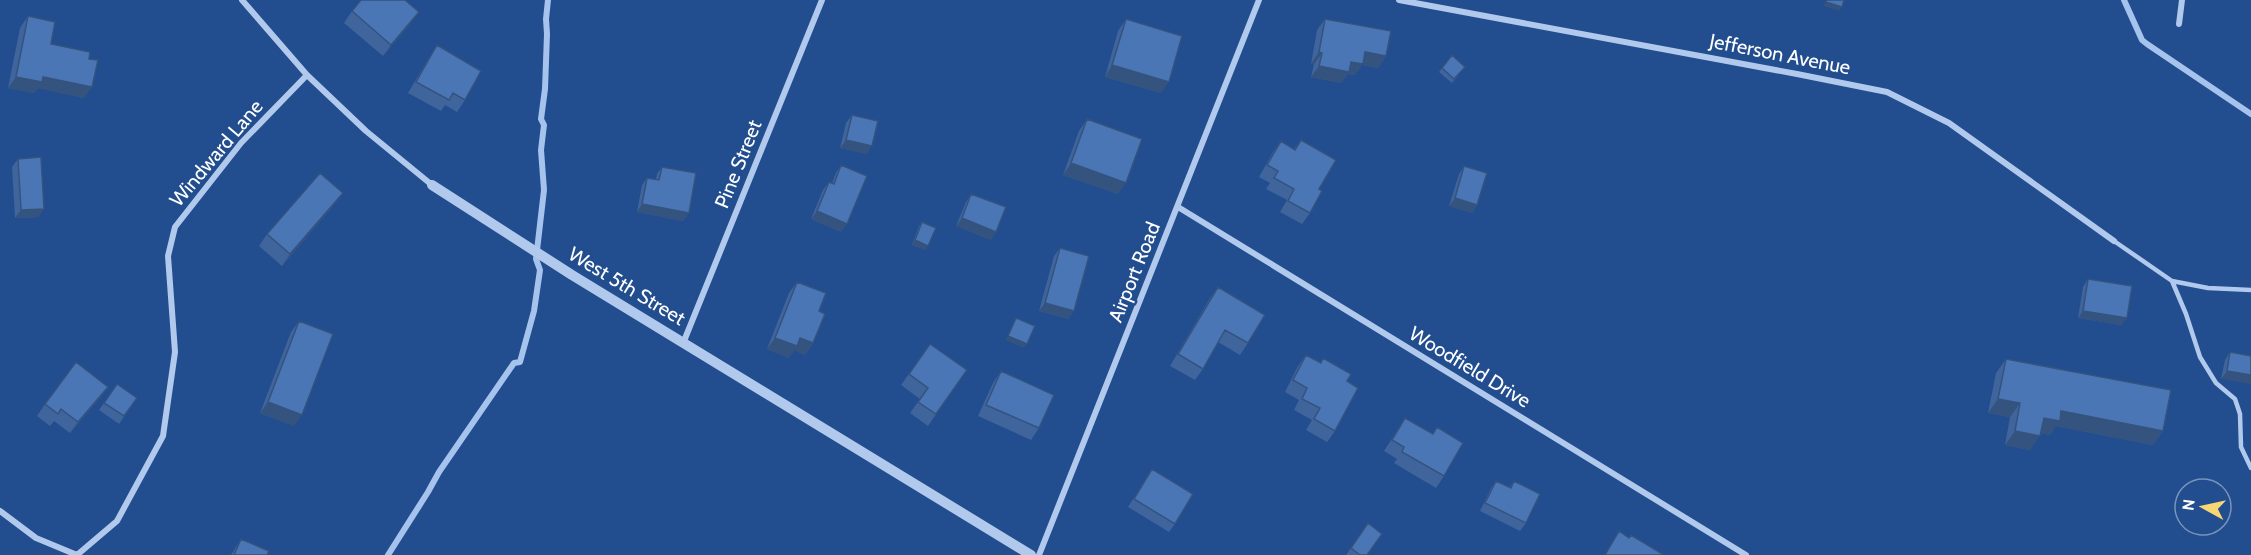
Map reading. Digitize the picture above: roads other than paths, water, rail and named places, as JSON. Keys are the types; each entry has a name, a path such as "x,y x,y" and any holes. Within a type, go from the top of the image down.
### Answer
{"street":[{"name":"West 5th Street","path":"242,0 307,75 366,131 432,185 572,274 1031,555"},
{"name":"Pine Street","path":"684,341 822,0"},
{"name":"Airport Road","path":"1039,555 1259,0"},
{"name":"Jefferson Avenue","path":"1399,0 1797,74 1887,93 1949,123 2114,241"},
{"path":"2179,24 2182,0"},
{"name":"Windward Lane","path":"77,555 117,520 163,436 175,352 168,256 175,227 241,143 307,75"},
{"name":"Woodfield Drive","path":"1178,207 1746,555"},
{"path":"0,511 36,538 77,555"}],"lane":[{"path":"2114,241 2172,281 2208,288 2251,290"},
{"path":"2172,281 2200,357 2216,383 2235,399 2240,414 2241,447 2251,468"}],"waterway":[{"path":"388,555 439,472 514,363 520,362 534,311 540,270 536,259 544,190 541,150 544,125 541,119 545,89 548,0"},
{"path":"2124,0 2142,40 2251,114"}]}
